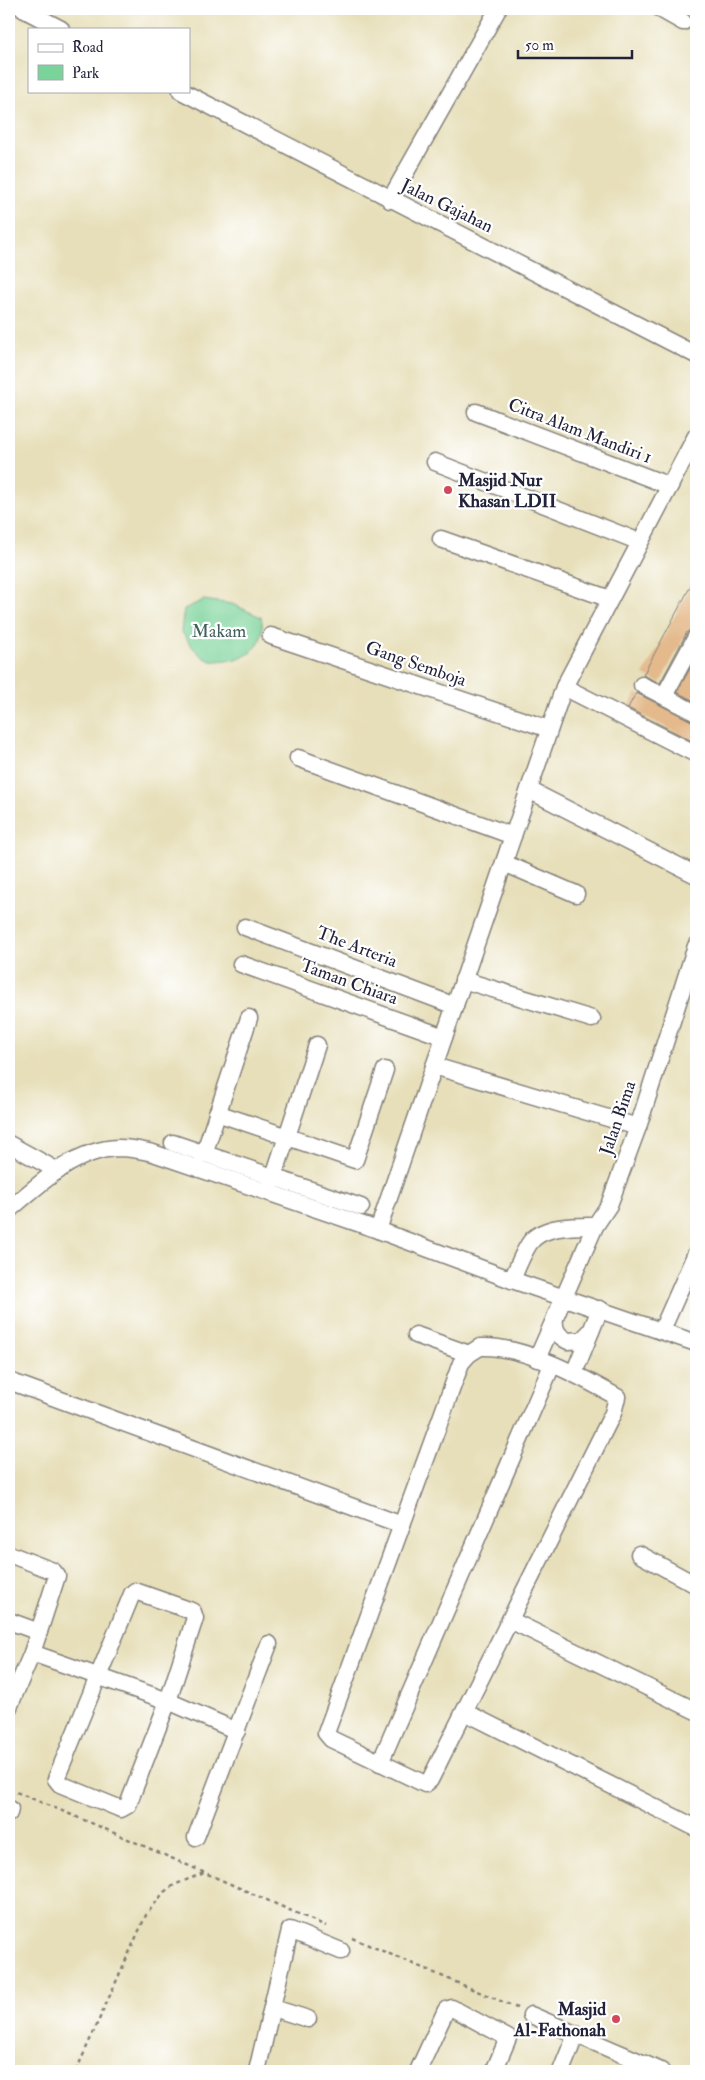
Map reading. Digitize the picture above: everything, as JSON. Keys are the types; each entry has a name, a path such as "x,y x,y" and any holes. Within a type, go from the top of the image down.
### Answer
{"street":[{"path":"23,9 59,28"},
{"path":"390,200 498,9"},
{"path":"660,9 683,22"},
{"name":"Jalan Gajahan","path":"183,92 390,200 696,355"},
{"name":"Citra Alam Mandiri 1","path":"476,412 670,486"},
{"path":"378,1230 564,687 696,436"},
{"path":"435,462 640,542"},
{"path":"440,539 610,599"},
{"name":"Gang Semboja","path":"271,636 550,729"},
{"path":"664,696 696,637"},
{"path":"642,685 696,713"},
{"path":"564,687 696,754"},
{"path":"298,758 513,836"},
{"path":"529,790 696,875"},
{"path":"504,863 576,894"},
{"name":"The Arteria","path":"245,927 455,1006"},
{"name":"Jalan Bima","path":"564,1297 596,1226 609,1205 638,1127 696,946"},
{"name":"Taman Chiara","path":"241,964 444,1037"},
{"path":"464,980 592,1019"},
{"path":"204,1154 249,1018"},
{"path":"271,1185 317,1045"},
{"path":"434,1066 638,1127"},
{"path":"217,1114 355,1160 385,1070"},
{"path":"172,1143 204,1154 271,1185 378,1230 512,1280 696,1342"},
{"path":"9,1144 58,1170"},
{"path":"9,1210 58,1170 98,1151 117,1148 153,1153 361,1207"},
{"path":"512,1280 530,1242 541,1234 576,1226 596,1226"},
{"path":"662,1330 696,1253"},
{"path":"536,1359 564,1297"},
{"path":"574,1374 600,1309"},
{"path":"556,1314 555,1327 557,1334 568,1341 582,1340 591,1331"},
{"path":"416,1335 469,1354"},
{"path":"480,1347 494,1347 536,1359 574,1374 617,1397 613,1413 430,1780 425,1784 331,1739 326,1733 461,1363 469,1354 480,1347"},
{"path":"380,1762 552,1365"},
{"path":"9,1381 402,1526"},
{"path":"9,1554 53,1571 57,1576 32,1653 15,1673 9,1707"},
{"path":"640,1554 696,1585"},
{"path":"138,1592 193,1612 195,1618 168,1701 128,1806 116,1808 60,1784 56,1779 132,1594 138,1592"},
{"path":"510,1620 696,1711"},
{"path":"9,1621 39,1632"},
{"path":"196,1837 269,1644"},
{"path":"32,1653 168,1701 237,1731"},
{"path":"464,1712 696,1828"},
{"path":"257,2071 290,1930 341,1951"},
{"path":"273,2008 308,2019"},
{"path":"418,2071 446,2010 452,2008 508,2038 494,2071"},
{"path":"532,2015 660,2071"},
{"path":"561,2071 576,2034"}],"path":[{"path":"9,1789 96,1825 330,1928"},
{"path":"76,2071 146,1915 164,1892 174,1885 204,1873"},
{"path":"347,1936 532,2015"}],"green space":[{"name":"Makam","path":"204,600 232,604 261,617 262,634 256,648 236,659 217,661 206,659 197,652 181,631 184,609"}],"building":[{"path":"696,576 696,627 687,632 660,683 643,675"},
{"path":"696,658 696,702 677,692"},
{"path":"636,693 696,723 696,743 628,708"}],"place":[{"name":"Masjid Nur Khasan LDII","path":"448,490"},
{"name":"Masjid Al-Fathonah","path":"616,2019"}]}
